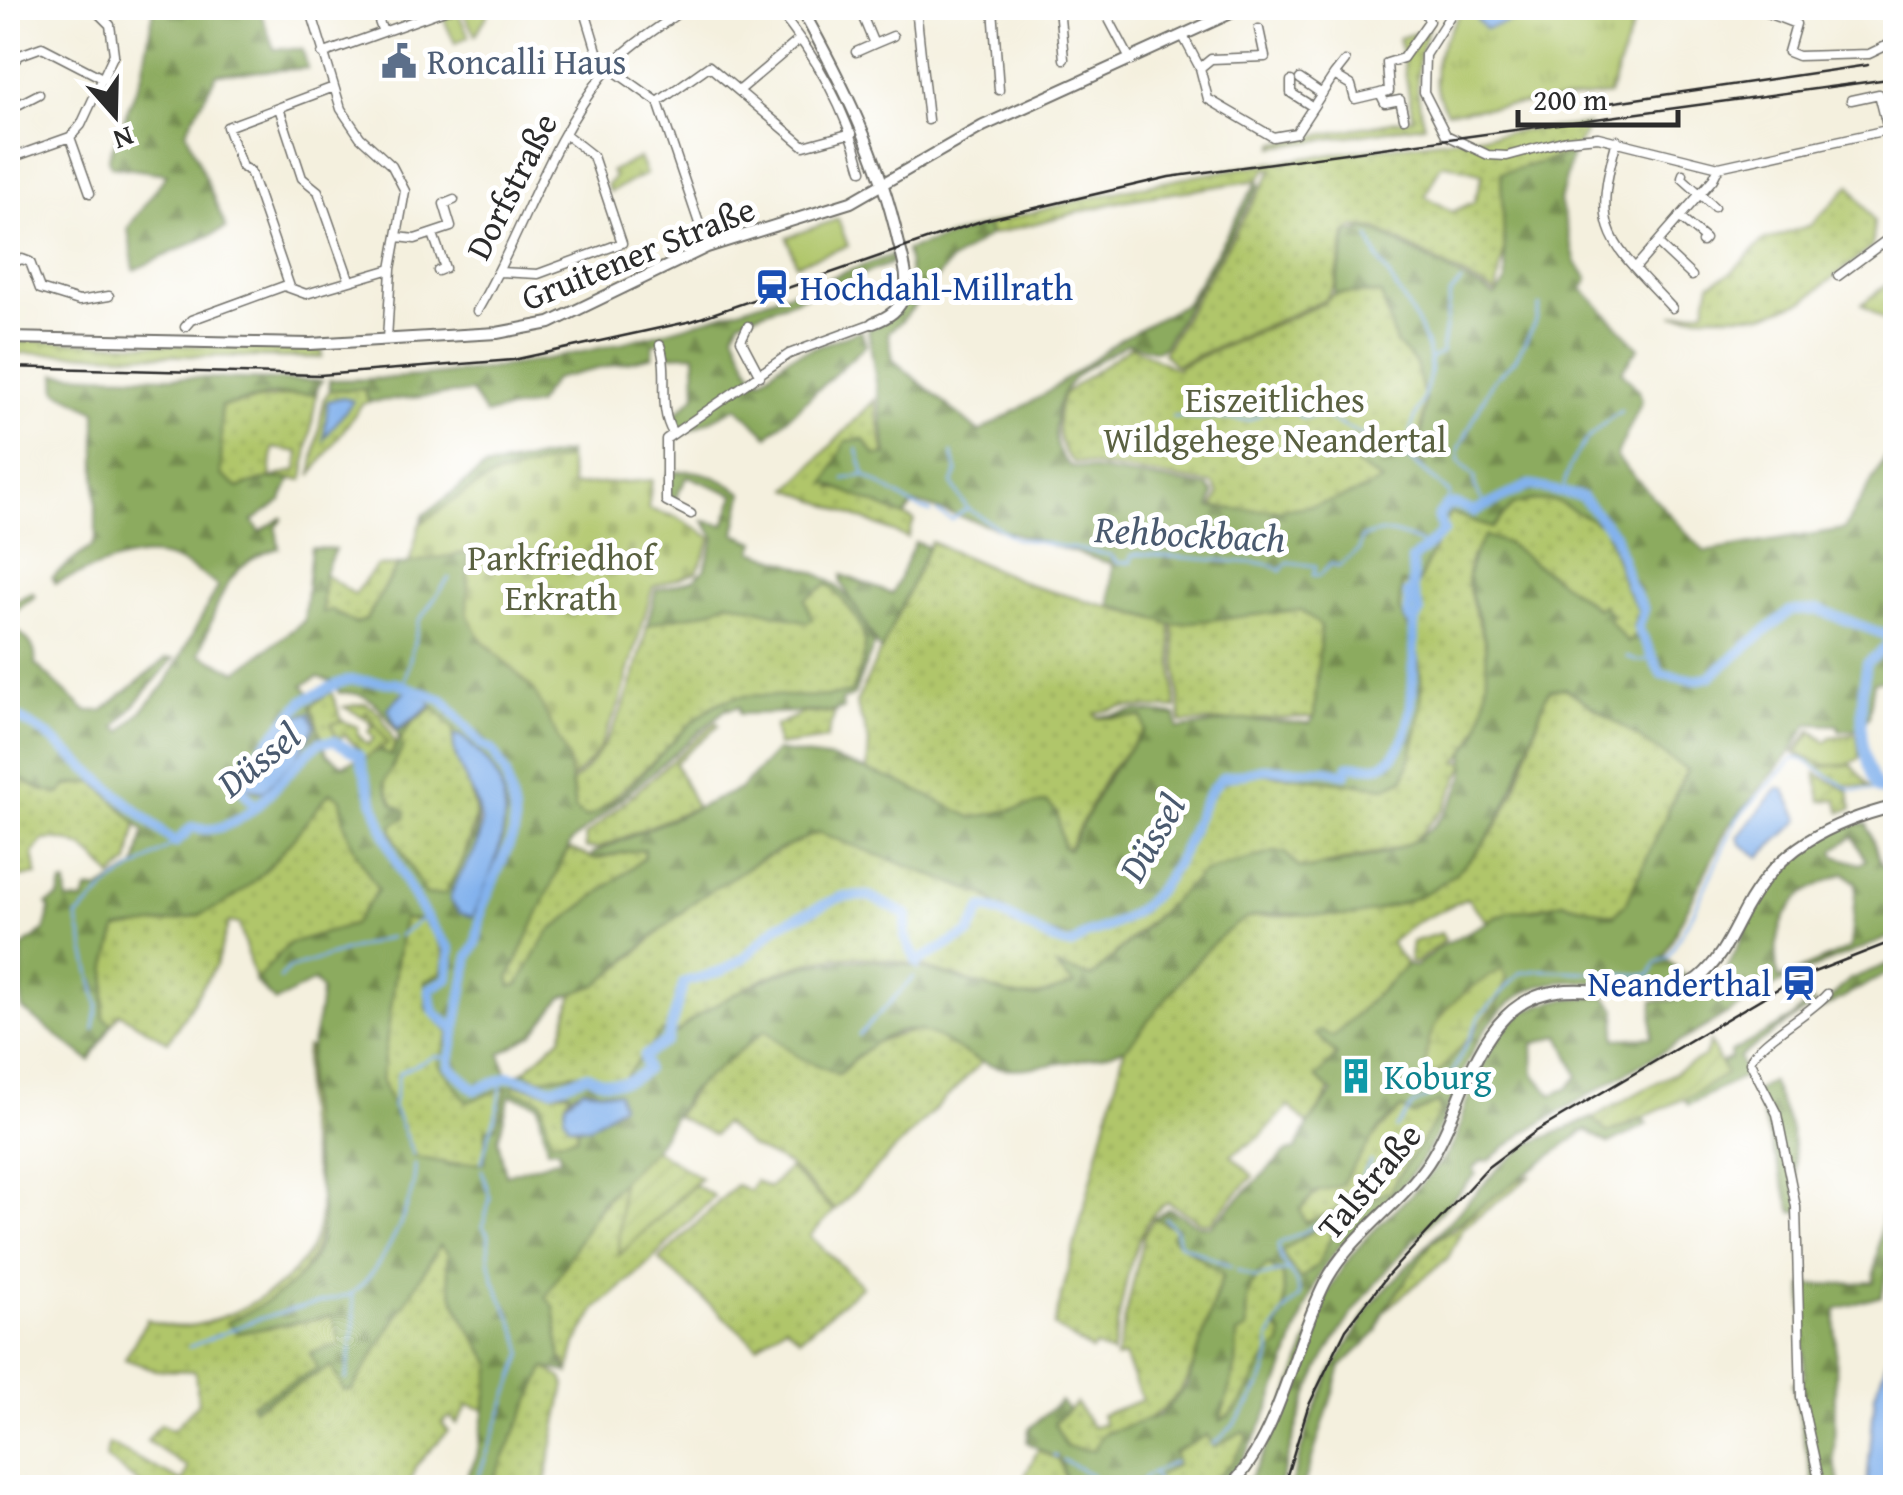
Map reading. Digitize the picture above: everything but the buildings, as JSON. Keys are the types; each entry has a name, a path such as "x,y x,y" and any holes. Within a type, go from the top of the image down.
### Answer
{"main road":[{"path":"800,8 877,163 890,208 906,288 893,313 873,322"},
{"name":"Gruitener Straße","path":"8,338 284,345 497,332 550,323 707,247 851,202 984,126 1242,8"},
{"path":"877,163 894,168 914,164"},
{"path":"851,202 876,201 890,208"},
{"name":"Talstraße","path":"1229,1488 1262,1438 1334,1268 1429,1162 1502,1020 1531,997 1560,989 1656,992 1685,986 1720,955 1754,894 1791,851 1842,821 1896,806"}],"street":[{"path":"8,14 16,8"},
{"path":"33,8 42,8"},
{"path":"8,158 70,137 81,125 104,79 115,38 106,11 92,8"},
{"path":"310,8 322,54 349,122 401,180 404,203 390,269 387,340"},
{"path":"374,8 383,32"},
{"path":"322,54 450,8"},
{"path":"584,8 600,61 658,102 707,247"},
{"path":"657,8 668,21"},
{"name":"Dorfstraße","path":"477,311 500,272 565,134 608,68 684,8"},
{"path":"776,8 800,39 852,133 862,170"},
{"path":"859,8 874,44"},
{"path":"916,8 928,120"},
{"path":"993,8 999,90"},
{"path":"1059,8 1064,59"},
{"path":"1104,8 1131,61"},
{"path":"1334,75 1351,85 1355,99 1389,92 1388,63 1403,58 1429,21 1424,8"},
{"path":"1455,8 1431,42 1423,72 1426,100 1446,135 1479,152 1508,156 1576,138 1617,140 1719,167 1892,129 1878,94 1851,100"},
{"path":"1754,8 1796,24 1788,52 1798,56 1869,54 1894,45"},
{"path":"862,20 874,14"},
{"path":"1200,68 1211,60 1266,58 1259,30"},
{"path":"856,52 893,36"},
{"path":"1184,36 1200,68 1208,99 1273,137 1296,133 1346,61"},
{"path":"740,90 800,39"},
{"path":"8,67 20,55 42,47 104,79"},
{"path":"658,102 709,66 804,146 852,133"},
{"path":"1313,107 1291,92 1296,80 1322,94"},
{"path":"290,287 250,171 242,168 228,127 334,88"},
{"path":"1380,93 1385,102 1400,100 1404,118"},
{"path":"8,110 39,94"},
{"path":"279,108 302,178 318,192 349,279"},
{"path":"500,272 538,274 622,243 594,156 565,134"},
{"path":"70,137 90,193"},
{"path":"1617,140 1602,201 1604,215 1614,242 1634,268 1664,293 1672,308"},
{"path":"1634,268 1668,237 1719,167"},
{"path":"1683,174 1682,178 1714,207"},
{"path":"398,238 433,234 451,227 444,204 454,200"},
{"path":"1679,218 1705,239 1702,242"},
{"path":"1838,276 1896,233"},
{"path":"433,234 445,268 438,270"},
{"path":"1657,243 1692,276"},
{"path":"8,264 22,259 30,262 40,289 72,300 109,296"},
{"path":"185,327 194,319 290,287 306,294 390,269"},
{"path":"691,514 669,506 665,496 664,442 789,354 873,322"},
{"path":"748,326 741,340 760,376"},
{"path":"660,345 665,360 666,418 673,434"},
{"path":"1820,1488 1801,1397 1796,1207 1777,1114 1750,1062 1754,1051 1806,1016 1827,994"}],"green space":[{"path":"154,8 259,8 274,49 302,49 308,68 217,74 186,131 226,228 134,270 128,228 167,174 111,166 108,159 142,74"},
{"path":"486,8 489,13 475,35 463,12"},
{"path":"1464,8 1639,8 1609,95 1447,112 1435,71 1442,46"},
{"path":"458,13 469,36 455,43 444,20"},
{"path":"1428,29 1417,76 1424,125 1274,147 1275,143 1413,118 1399,38"},
{"path":"1588,124 1583,137 1566,155 1501,173 1505,246 1496,293 1377,229 1355,227 1346,233 1335,284 1325,300 1175,365 1163,353 1273,169 1266,169 1258,180 1126,200 990,235 987,225 1209,173 1360,150","holes":["1441,165 1483,174 1474,202 1452,212 1425,196"]},
{"path":"1572,154 1560,201 1576,263 1588,278 1583,289 1639,348 1621,371 1639,391 1642,401 1616,457 1705,552 1844,529 1895,441 1895,653 1889,653 1887,679 1874,682 1869,715 1859,730 1839,731 1838,725 1808,724 1792,751 1728,827 1664,956 1686,977 1646,986 1582,982 1541,985 1522,994 1486,1028 1421,1162 1395,1193 1338,1248 1326,1264 1305,1308 1265,1417 1237,1466 1218,1487 1211,1483 1232,1463 1248,1438 1243,1431 1214,1447 1207,1435 1173,1453 1177,1464 1141,1488 1069,1487 1060,1461 1027,1442 1029,1429 1060,1401 1068,1409 1054,1423 1066,1447 1094,1451 1101,1435 1159,1416 1187,1386 1223,1275 1171,1236 1178,1228 1154,1218 1169,1208 1198,1225 1211,1226 1286,1152 1296,1150 1308,1125 1333,1092 1316,1078 1337,1055 1316,1034 1320,1030 1333,1037 1407,965 1415,967 1443,945 1509,911 1535,910 1562,902 1614,915 1627,902 1687,770 1565,688 1550,690 1545,698 1510,795 1477,851 1455,874 1426,892 1364,914 1278,914 1242,921 1204,953 1124,1048 1062,1063 999,1067 918,1031 897,1033 871,1046 839,1074 800,1058 765,1030 689,1092 654,1149 601,1202 546,1297 554,1306 561,1360 569,1372 545,1368 490,1487 462,1487 477,1456 492,1364 460,1312 450,1283 448,1253 440,1245 352,1390 344,1391 331,1366 253,1408 251,1404 318,1368 310,1353 340,1344 332,1316 238,1333 227,1322 272,1298 301,1275 317,1251 322,1225 307,1088 321,990 314,981 275,1002 255,981 290,943 353,925 378,890 349,836 341,799 330,792 273,862 240,893 221,905 181,920 117,929 107,965 103,1017 112,1024 90,1061 22,1009 22,947 45,930 50,909 47,904 59,897 62,884 66,883 67,901 84,901 87,890 99,889 136,867 144,831 95,782 67,785 60,794 41,790 8,771 8,605 32,592 35,596 12,614 14,628 30,643 35,664 86,711 102,711 166,659 173,659 116,727 122,732 165,685 218,587 196,571 157,556 120,560 55,583 52,577 93,545 96,537 96,411 57,391 56,374 322,381 314,394 272,395 221,406 221,475 238,488 269,478 291,479 281,501 253,521 260,532 283,517 276,528 279,548 245,564 234,575 218,603 199,654 237,672 304,621 311,548 335,549 324,574 322,613 332,610 355,624 366,620 398,565 469,552 468,584 483,640 534,690 568,758 575,810 586,818 621,795 689,726 721,702 750,696 818,697 851,692 863,659 865,646 859,623 828,584 805,599 812,619 807,622 727,601 709,611 647,626 656,590 695,579 704,570 715,538 704,521 724,525 735,495 688,476 676,497 677,505 669,500 668,474 707,474 743,493 735,534 756,542 753,551 827,580 852,603 874,645 854,695 842,701 843,709 740,714 739,707 725,710 571,842 509,978 511,986 518,985 548,933 644,858 645,849 591,858 593,853 740,789 776,751 833,759 897,781 973,818 1047,802 1057,812 1063,848 1069,849 1109,775 1145,730 1143,717 1097,717 1138,711 1176,715 1178,729 1240,720 1310,723 1314,717 1321,626 1302,610 1173,624 1110,605 1112,564 923,505 913,504 904,516 826,483 846,441 863,439 875,455 887,455 868,329 892,316 906,299 910,278 906,250 987,225 990,235 950,262 902,321 888,332 893,360 979,432 1045,394 1121,339 1186,303 1258,180 1260,185 1163,347 1156,351 1128,343 1076,376 1061,397 1056,441 1070,466 1209,487 1214,494 1210,507 1298,508 1340,498 1382,481 1356,464 1363,441 1426,466 1420,454 1425,400 1416,364 1396,343 1381,294 1334,293 1348,233 1365,229 1380,233 1495,296 1506,282 1501,173","holes":["1532,500 1556,501 1605,527 1625,588 1639,611 1633,626 1636,633 1628,643 1602,605 1598,609 1506,543 1485,536 1475,552 1468,578 1485,643 1487,678 1483,712 1477,734 1465,754 1465,774 1452,803 1420,837 1380,854 1309,869 1298,867 1285,853 1275,852 1202,873 1092,977 1056,966 1074,985 1035,997 1014,996 942,974 877,961 812,964 741,991 677,1033 662,1031 624,1078 612,1080 577,1073 536,1079 524,1071 508,1078 500,1054 534,1033 562,997 597,985 696,900 762,858 818,832 989,897 1012,925 1079,940 1142,912 1181,853 1210,785 1260,773 1386,787 1404,779 1420,714 1421,672 1410,630 1399,610 1402,583 1417,585 1450,512 1492,528 1513,505","318,677 335,682 339,693 361,695 376,704 399,737 392,756 379,750 343,765 327,754 311,706 331,691 329,686 311,695 303,685","400,696 431,705 401,730 388,708","434,707 454,730 453,742 458,735 464,738 496,782 503,817 502,835 484,889 452,889 466,871 478,836 478,818 474,800 454,744 474,802 476,823 466,855 445,894 426,895 392,834 393,824 405,818 406,811 393,804 384,783 402,749 400,739 413,722","295,716 297,758 263,792 243,786","403,919 423,920 443,945 447,960 440,975 425,981 427,1009 450,1033 438,1063 467,1102 507,1087 496,1127 486,1129 485,1162 451,1164 415,1157 381,1080","513,1085 569,1091 570,1096 575,1092 618,1093 621,1105 599,1121 578,1128 577,1137 551,1141 541,1100 512,1090","510,1095 538,1104 547,1149 558,1148 560,1158 506,1175 498,1140","1439,1102 1440,1114 1391,1188 1392,1195 1386,1191 1359,1209 1345,1192 1336,1211 1305,1223 1300,1209 1315,1192 1340,1186 1379,1129 1402,1108 1412,1115","1324,1223 1332,1235 1318,1265 1300,1280 1281,1252","1268,1264 1283,1275 1285,1307 1277,1329 1282,1333 1281,1345 1263,1363 1240,1405 1220,1421 1236,1365 1237,1334 1247,1329 1251,1286"]},
{"path":"639,158 646,174 610,192 607,185 614,178 611,171"},
{"path":"1850,185 1874,221 1872,247 1804,301 1764,315 1673,315 1705,309 1710,284 1732,272 1763,241 1811,225"},
{"path":"838,219 848,246 796,264 787,237"},
{"path":"895,254 898,261 740,320 734,332 750,369 761,380 788,357 861,330 866,345 768,436 737,407 681,435 672,417 696,395 695,354 667,355 662,341 653,344 653,356 554,379 536,405 485,414 471,392 369,402 364,389 330,390 329,380 479,370 618,344 755,304"},
{"path":"1886,285 1895,294 1895,327 1862,304"},
{"name":"Eiszeitliches Wildgehege Neandertal","path":"1334,293 1381,294 1396,342 1416,364 1425,400 1421,430 1426,467 1403,454 1383,480 1346,499 1301,508 1254,510 1213,507 1219,494 1213,484 1073,462 1062,448 1058,430 1063,394 1131,346 1178,370 1179,366 1322,304"},
{"path":"8,340 322,349 322,358 8,353"},
{"path":"364,389 369,402 362,404 311,476 324,399 330,390"},
{"path":"317,391 303,480 269,478 238,488 221,475 221,406","holes":["273,448 299,452 297,470 270,478"]},
{"path":"875,400 885,457 875,455 863,439 832,489 845,489 914,520 908,538 789,489"},
{"path":"568,453 568,458 496,476 420,524 424,515 484,468"},
{"name":"Parkfriedhof Erkrath","path":"568,458 572,486 652,480 648,509 677,517 712,538 697,572 653,587 620,703 596,755 571,780 568,758 534,690 482,640 467,614 469,552 409,563 420,524 463,494 496,476"},
{"path":"1532,500 1556,501 1605,526 1625,588 1639,611 1635,618 1636,633 1628,644 1615,633 1602,606 1598,609 1506,543 1472,555 1469,586 1488,669 1485,703 1475,735 1457,762 1466,762 1445,807 1410,845 1309,869 1298,867 1285,853 1249,862 1146,924 1092,977 1057,968 1075,985 1035,997 1014,996 897,961 826,959 765,978 728,999 648,1053 625,1078 612,1080 577,1073 536,1079 524,1071 561,1037 573,993 623,965 710,890 818,832 984,895 1017,925 1058,935 1092,934 1120,924 1144,906 1180,852 1210,785 1260,773 1386,787 1415,636 1399,610 1402,583 1418,584 1450,512 1491,528 1513,505"},
{"path":"915,542 928,547 881,651 841,582 842,575 892,594"},
{"path":"931,542 1035,587 1170,623 1176,709 1122,707 1095,713 1098,718 1143,717 1145,730 1107,774 1068,849 1063,848 1057,812 1047,802 973,818 867,771 869,742 856,703"},
{"path":"398,565 366,620 355,624 332,610 322,613 324,574 354,594 377,566"},
{"path":"828,584 851,611 863,634 863,659 851,692 817,697 749,697 716,704 595,815 586,818 575,810 572,783 600,750 621,711 647,626 726,601 811,619 804,599"},
{"path":"1302,609 1321,626 1314,717 1181,723 1173,624"},
{"path":"1565,688 1687,769 1627,902 1614,915 1563,902 1486,920 1467,898 1413,924 1390,943 1407,965 1333,1037 1336,1062 1332,1084 1308,1125 1289,1106 1260,1137 1231,1155 1253,1176 1211,1222 1200,1222 1168,1202 1155,1212 1144,1228 1129,1270 1112,1354 1095,1346 1092,1351 1054,1326 1125,1047 1219,935 1247,917 1295,915 1471,857 1496,828 1516,788 1545,698 1550,690"},
{"path":"331,691 342,721 332,724 338,741 322,739 311,706"},
{"path":"366,703 380,713 395,743 391,757 379,750 388,743 366,713 364,717 344,707"},
{"path":"434,706 455,730 476,814 464,857 445,894 426,895 392,834 393,804 384,783 402,749 400,739 412,722"},
{"path":"367,712 388,743 362,760 359,749 345,735 338,741 331,724 342,721 358,727 358,735 368,745 374,738 368,731 373,726 364,717"},
{"path":"803,713 835,713 826,739 777,746 775,726"},
{"path":"716,722 719,725 675,763 696,807 599,848 586,848 585,836"},
{"path":"1811,730 1824,739 1812,733 1821,767 1851,764 1870,787 1843,785 1794,753"},
{"path":"1812,732 1826,742 1831,737 1857,734 1860,758 1836,766 1805,757 1797,752"},
{"path":"8,771 41,790 95,782 137,822 129,863 112,877 83,848 65,841 44,840 33,853 37,875 8,878"},
{"path":"1816,773 1849,791 1852,809 1841,812 1837,799 1821,801"},
{"path":"330,791 341,799 349,836 379,890 354,924 290,943 255,981 239,924 229,922 216,965 168,1042 119,1013 112,1024 103,1018 107,965 117,929 200,915 260,875"},
{"path":"1867,824 1881,864 1895,870 1895,935 1789,978 1527,1131 1488,1161 1482,1160 1473,1169 1476,1174 1395,1261 1340,1331 1310,1388 1279,1487 1242,1488 1271,1439 1335,1280 1361,1244 1441,1161 1456,1138 1465,1106 1488,1055 1513,1021 1550,1002 1606,997 1616,1009 1616,1039 1652,1037 1653,1001 1677,999 1708,979 1719,984 1756,905 1778,873 1823,837","holes":["1853,836 1866,860 1860,864 1835,856 1834,850","1845,873 1856,884 1850,948 1779,979 1777,946 1782,923 1793,904 1816,886","1560,1035 1578,1076 1568,1088 1552,1095 1534,1074 1533,1044"]},
{"path":"645,848 644,858 548,933 518,985 511,987 509,978 563,856 571,849 595,859"},
{"path":"403,919 423,920 443,954 442,972 427,1009 507,1087 496,1128 486,1130 486,1162 451,1164 415,1158 381,1080"},
{"path":"1441,933 1445,940 1415,963 1409,962 1412,942"},
{"path":"1895,961 1895,969 1817,1012 1850,979"},
{"path":"1502,969 1507,978 1497,1004 1437,1075 1427,1073 1430,1038 1446,1010"},
{"path":"1809,1001 1815,1004 1739,1057 1745,1076 1688,1105 1684,1099 1725,1074 1720,1063 1731,1058 1730,1053 1791,1019"},
{"path":"921,1029 943,1037 981,1063 835,1210 790,1166 750,1146 723,1123 714,1135 676,1116 697,1085 765,1030 839,1074 874,1042"},
{"path":"1710,1042 1726,1074 1684,1099 1608,1133 1592,1118 1705,1056"},
{"path":"306,1047 306,1090 325,1212 319,1235 313,1254 294,1282 267,1303 228,1322 238,1333 333,1316 340,1344 311,1353 319,1368 252,1404 254,1408 332,1366 352,1390 440,1244 448,1253 450,1283 460,1312 492,1364 486,1410 468,1405 457,1424 450,1417 442,1423 448,1431 415,1467 409,1487 144,1487 105,1458 109,1444 183,1482 188,1468 147,1441 160,1424 173,1430 198,1403 195,1371 155,1370 125,1359 147,1319 169,1326 190,1326 223,1317 252,1303 299,1266 317,1233 319,1191 304,1114"},
{"path":"1771,1081 1791,1130 1801,1211 1792,1212 1755,1091"},
{"path":"513,1084 554,1093 570,1091 566,1102 569,1125 578,1128 577,1137 550,1141 541,1100 511,1090"},
{"path":"1439,1102 1440,1114 1391,1188 1392,1195 1386,1191 1357,1206 1305,1223 1300,1209 1403,1107"},
{"path":"1592,1118 1608,1133 1644,1119 1648,1124 1609,1144 1586,1130 1433,1241 1383,1312 1377,1332 1341,1367 1303,1487 1290,1488 1309,1423 1332,1371 1372,1304 1498,1169 1529,1144"},
{"path":"1890,1148 1895,1148 1895,1230 1882,1296 1836,1309 1834,1461 1841,1487 1814,1487 1793,1383 1804,1378 1803,1286 1874,1282"},
{"path":"654,1149 701,1178 619,1255 621,1181"},
{"path":"789,1168 834,1211 810,1236 862,1286 800,1338 785,1325 757,1346 659,1260 736,1185 750,1191 755,1181 769,1188"},
{"path":"1532,1175 1463,1228 1448,1258 1383,1312 1433,1241 1454,1230 1507,1184"},
{"path":"621,1181 620,1254 694,1185 714,1196 648,1264 596,1309 576,1344 569,1372 565,1360 561,1361 546,1298 581,1231"},
{"path":"1154,1218 1179,1229 1172,1237 1223,1275 1198,1353 1177,1395 1160,1411 1137,1424 1106,1432 1094,1451 1066,1447 1054,1423 1076,1403 1092,1427 1104,1423 1101,1415 1142,1400 1124,1356 1116,1358 1144,1234"},
{"path":"1324,1223 1332,1235 1318,1265 1300,1280 1281,1252"},
{"path":"1268,1264 1283,1275 1285,1307 1277,1328 1282,1333 1281,1346 1263,1363 1239,1405 1219,1421 1236,1365 1237,1334 1247,1329 1248,1294 1255,1278"},
{"path":"545,1367 562,1378 565,1385 544,1487 490,1487"},
{"path":"1243,1431 1248,1438 1232,1463 1211,1482 1214,1487 1141,1488 1177,1464 1173,1453 1208,1434"},
{"path":"1038,1450 1060,1461 1069,1487 1019,1488"}],"water":[{"path":"1487,8 1526,8 1514,20 1485,29 1477,20"},
{"path":"343,397 353,401 324,439 328,401"},
{"path":"407,690 428,699 431,705 397,730 388,708"},
{"path":"310,713 315,726 297,758 263,792 243,786 244,777 296,716"},
{"path":"458,735 495,773 504,814 497,857 473,917 460,913 450,900 481,832 479,809 454,747 454,737"},
{"path":"1778,788 1784,789 1800,820 1760,857 1741,844 1738,837"},
{"path":"582,1089 618,1093 621,1105 589,1127 569,1125 564,1116 566,1102"},
{"path":"1895,1338 1895,1487 1867,1487 1875,1394"}],"waterway":[{"path":"1369,237 1416,320 1429,356 1428,383 1410,434 1408,456"},
{"path":"1430,359 1441,353 1450,295 1461,282"},
{"path":"1486,508 1475,487 1475,477 1459,461 1459,449 1493,380 1515,360 1535,324 1540,306"},
{"path":"1268,412 1293,410 1302,418 1322,415"},
{"path":"1563,491 1570,466 1583,445 1621,411"},
{"path":"1172,417 1250,420 1263,413"},
{"path":"1328,419 1374,441 1388,439 1450,494 1446,506"},
{"path":"857,449 865,475"},
{"path":"952,453 957,472 952,484 967,508"},
{"name":"Rehbockbach","path":"844,479 865,475 914,506 931,512"},
{"name":"Düssel","path":"256,807 237,783 238,776 304,700 349,680 396,683 443,700 482,745 493,751 506,775 514,813 514,833 482,908 476,944 469,956 449,1066 475,1090 510,1076 553,1088 588,1075 602,1081 624,1082 646,1070 644,1056 667,1041 684,982 720,972 744,958 777,926 841,897 869,896 907,915 905,937 917,962 970,933 982,908 1071,945 1124,919 1151,898 1172,870 1206,798 1222,778 1263,769 1346,774 1348,766 1380,765 1393,756 1408,724 1413,682 1414,625 1409,617 1408,593 1413,590 1412,560 1444,531 1438,517 1446,506 1456,504 1474,512 1529,485 1582,497 1614,534 1630,586 1644,610 1638,628 1661,674 1696,680 1709,677 1790,611 1819,610 1886,635 1890,644 1867,663 1862,727 1867,759 1879,790 1896,796"},
{"name":"Rehbockbach","path":"937,512 952,520 967,508 1014,538 1110,555 1118,563 1131,562 1131,556 1137,554 1269,564 1281,570 1288,562 1316,566 1313,575 1320,575 1331,564 1339,566 1359,550 1362,538 1371,534 1396,534 1428,547"},
{"path":"404,684 419,621 449,578"},
{"path":"1413,590 1420,612 1414,625"},
{"path":"1886,635 1896,624"},
{"path":"1627,657 1636,661"},
{"path":"1638,661 1653,659"},
{"name":"Düssel","path":"8,712 46,734 175,843 192,827 211,829 247,814 320,742 334,741 359,755 384,832 406,882 450,949 448,979 429,989 434,1012 454,1029"},
{"path":"1396,1128 1413,1105 1427,1098 1452,1073 1480,1016 1520,973 1540,970 1650,975 1656,963 1668,957 1693,913 1737,819 1793,759 1802,759 1851,790 1879,790"},
{"path":"94,1029 98,1004 77,917 111,884 175,843"},
{"path":"399,936 426,916"},
{"path":"280,978 290,968 390,937"},
{"path":"918,969 920,962"},
{"path":"859,1035 914,977"},
{"path":"413,1154 393,1106 399,1073 435,1056 449,1058"},
{"path":"482,1162 501,1079"},
{"path":"1213,1444 1253,1398 1267,1367 1269,1339 1283,1313 1299,1297 1278,1244 1349,1209 1351,1195 1371,1161"},
{"path":"346,1379 355,1322 352,1293 375,1269 395,1234 410,1197 415,1164"},
{"path":"476,1484 523,1353 491,1269 489,1235 483,1227 490,1198 482,1170"},
{"path":"1165,1218 1176,1230 1179,1243 1231,1267"},
{"path":"1237,1270 1256,1278 1288,1270"},
{"path":"189,1347 258,1319 352,1294"},
{"path":"1063,1460 1092,1475"},
{"path":"1136,1488 1146,1476 1174,1462"},
{"path":"1153,1472 1159,1488"},
{"path":"1098,1482 1103,1488"}],"railway":[{"path":"1892,61 1896,60"},
{"path":"1601,104 1868,65"},
{"path":"8,367 320,375 513,360 692,321 984,220 1169,177 1896,78"},
{"path":"1283,1488 1308,1407 1346,1329 1388,1275 1488,1167 1535,1132 1791,981 1896,940"}],"place":[{"name":"Roncalli Haus","path":"399,61"},
{"name":"Hochdahl-Millrath","path":"772,287"},
{"name":"Neanderthal","path":"1799,983"},
{"name":"Koburg","path":"1356,1076"}]}
